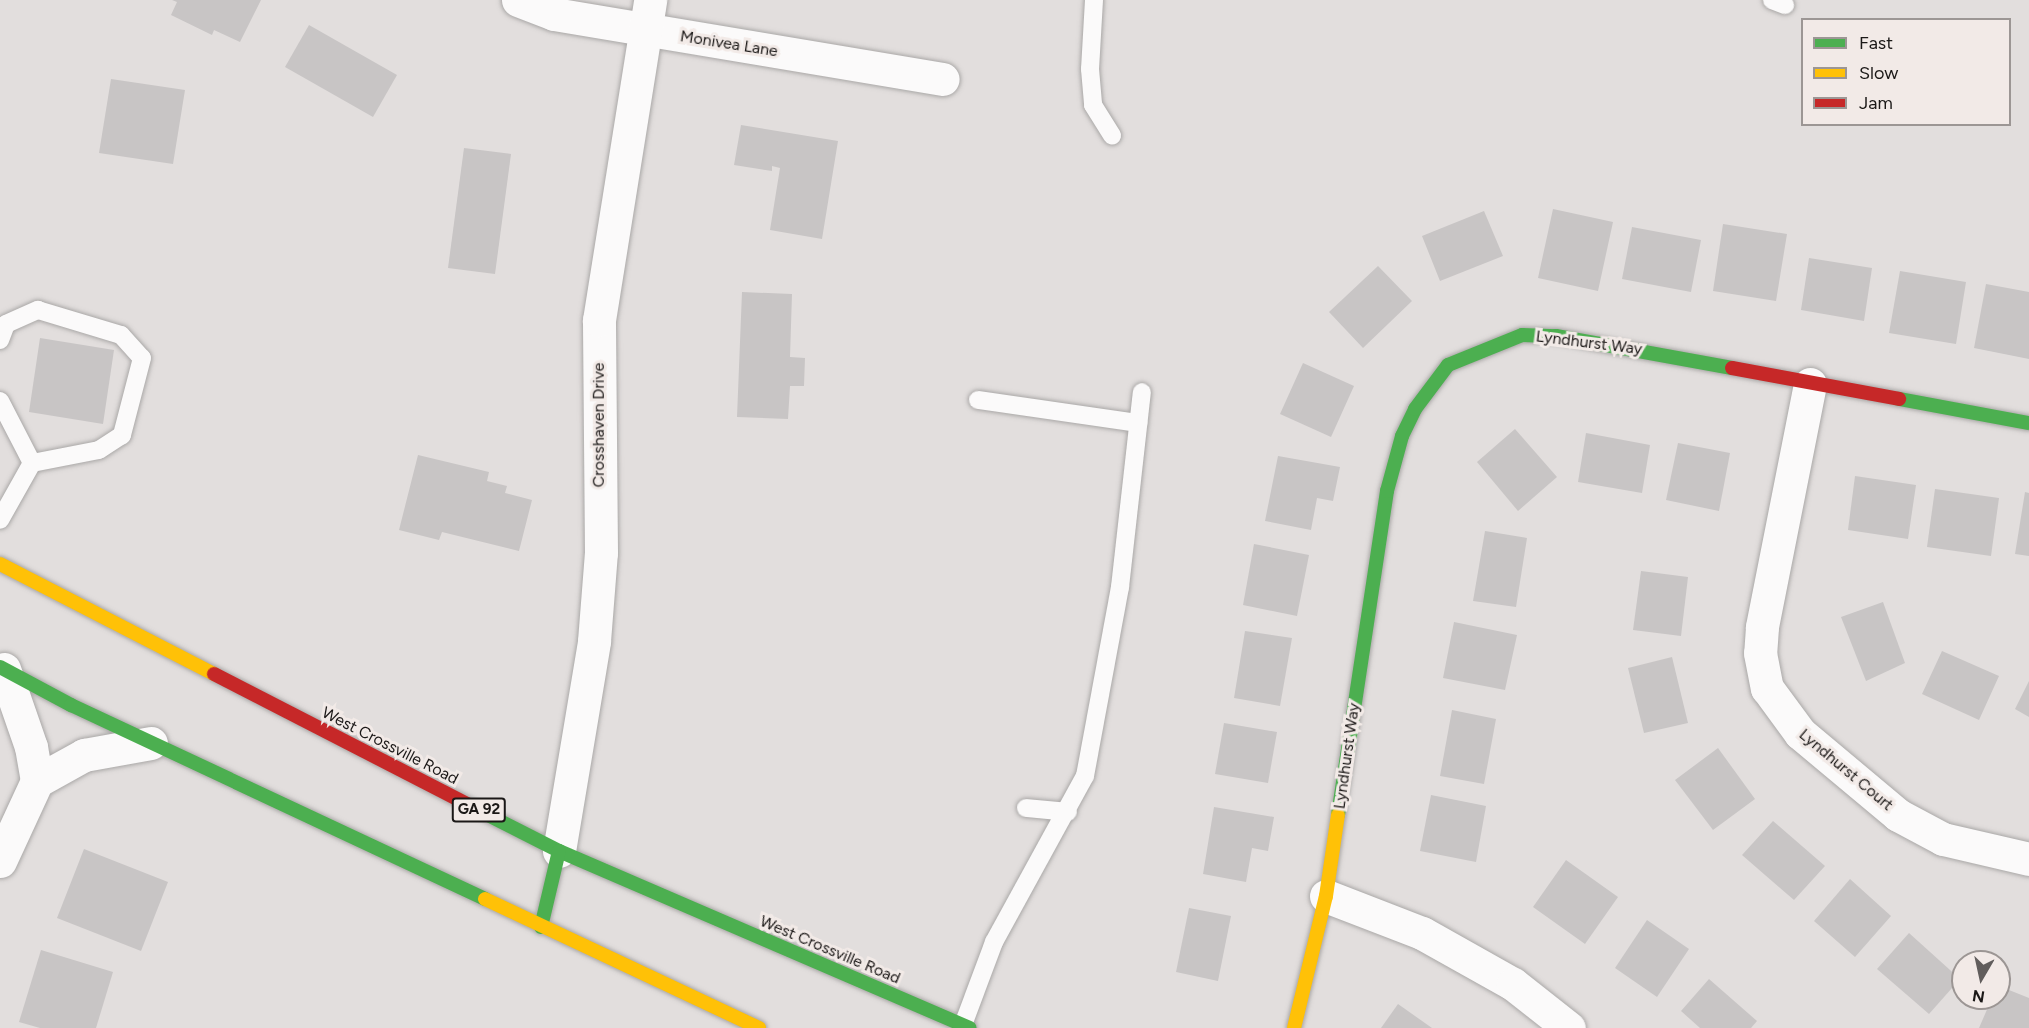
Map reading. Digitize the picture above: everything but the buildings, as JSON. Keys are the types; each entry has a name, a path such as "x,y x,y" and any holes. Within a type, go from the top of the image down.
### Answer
{"main road":[{"name":"Lyndhurst Way","path":"1294,1028 1326,896 1387,491 1402,436 1415,409 1448,365 1522,335 1556,336 1628,346 1810,384 2029,423"},
{"name":"West Crossville Road","path":"0,564 559,851 967,1027"},
{"path":"2,668 151,743 759,1028"},
{"path":"541,927 559,851"}],"street":[{"name":"Monivea Lane","path":"518,0 554,14 648,15 943,79"},
{"name":"Crosshaven Drive","path":"559,851 596,608 600,553 600,320 648,15"},
{"name":"Lyndhurst Court","path":"1810,384 1762,627 1760,653 1767,688 1800,733 1899,815 1943,839 2029,858"},
{"path":"0,861 37,781 31,747 2,668"},
{"path":"37,781 84,754 151,743"},
{"path":"1326,896 1422,933 1513,984 1569,1028"}],"lane":[{"path":"1094,0 1090,69 1093,105 1112,136"},
{"path":"0,340 6,324 38,310 121,335 142,358 122,435 99,450 32,463 0,520"},
{"path":"967,1027 994,942 1068,812 1085,776 1120,586 1142,392"},
{"path":"978,400 1138,423"},
{"path":"0,401 32,463"},
{"path":"1026,808 1068,812"}],"traffic: fast":[{"path":"1338,815 1387,491 1402,436 1415,409 1448,365 1522,335 1556,336 1732,368"},
{"path":"1899,399 2029,423"},
{"path":"0,667 71,705 485,899"},
{"path":"482,812 559,851 970,1028"},
{"path":"541,927 559,851"}],"traffic: slow":[{"path":"0,564 214,674"},
{"path":"1294,1028 1326,896 1338,815"},
{"path":"485,899 759,1028"}],"traffic: jam":[{"path":"1732,368 1899,399"},
{"path":"214,674 482,812"}]}
